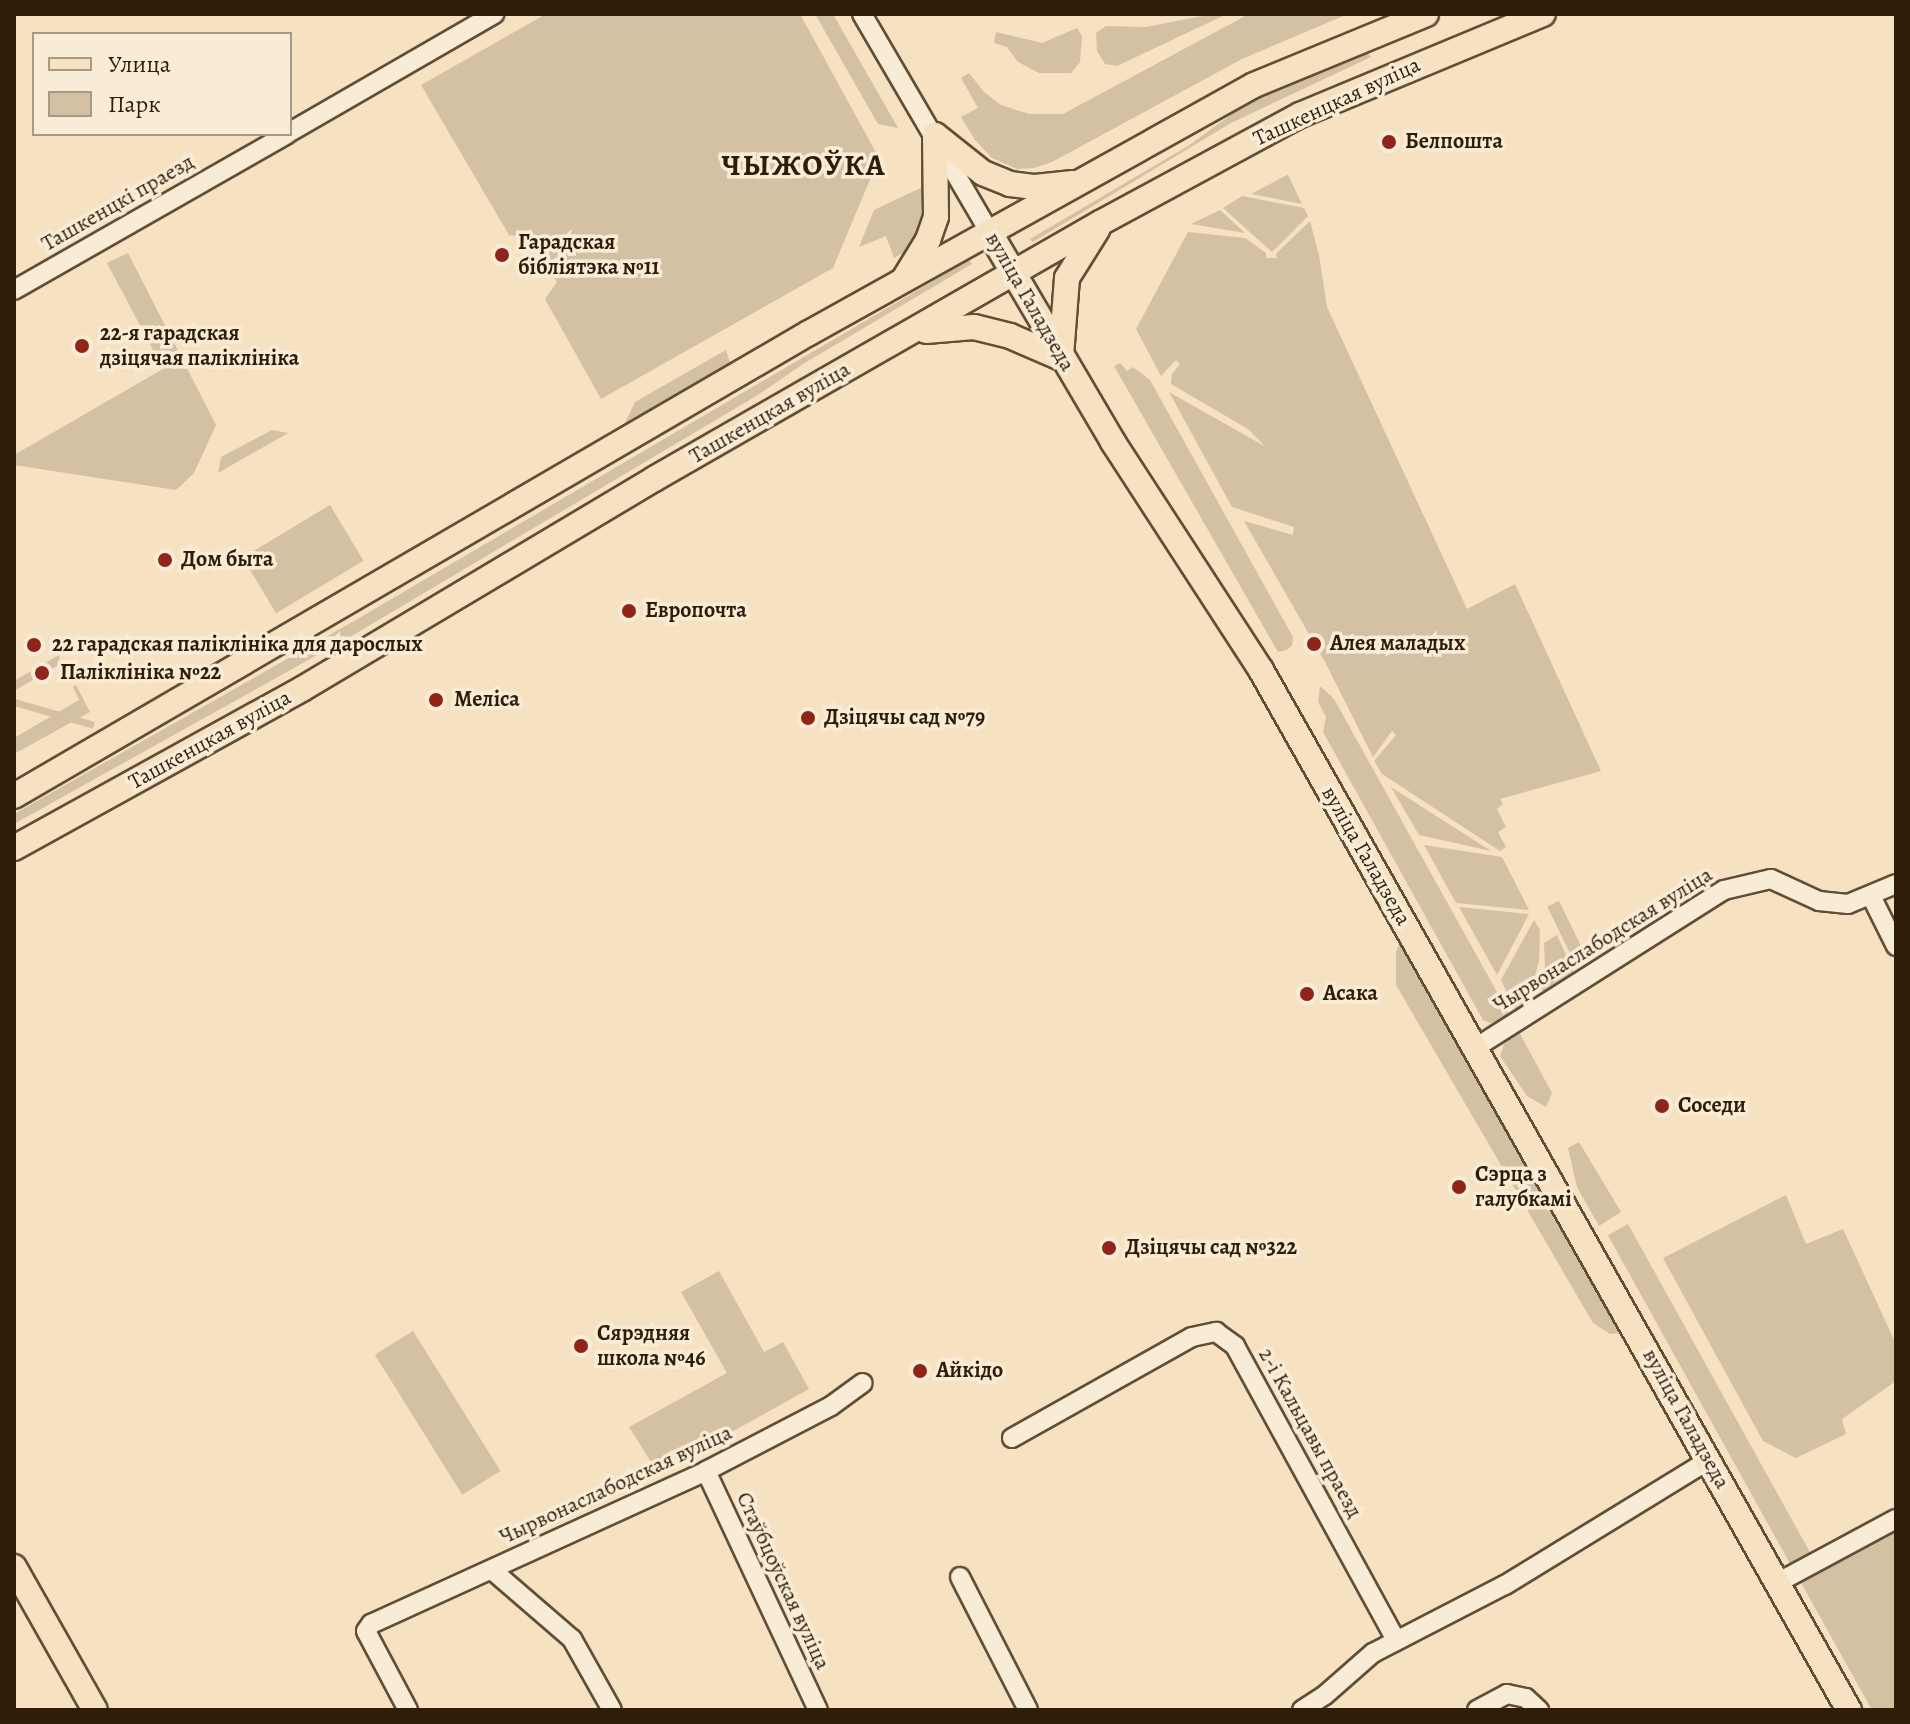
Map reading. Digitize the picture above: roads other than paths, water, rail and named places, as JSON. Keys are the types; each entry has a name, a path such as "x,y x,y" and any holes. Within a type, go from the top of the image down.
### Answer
{"main road":[{"name":"Ташкенцкая вуліца","path":"14,796 902,281 1254,85 1389,20 1426,14"},
{"name":"Ташкенцкая вуліца","path":"14,848 302,689 654,479 1102,222 1300,115 1409,67 1543,14"},
{"path":"1389,20 1409,67"},
{"path":"935,135 983,173 1010,184 1035,187 1084,182"},
{"path":"902,281 928,240 936,217 935,135"},
{"path":"908,334 974,327 1010,336 1061,358 1067,278 1078,254 1102,222"},
{"name":"вуліца Галадзеда","path":"990,233 1061,358 1261,670 1849,1710"},
{"path":"14,1567 95,1710"}],"street":[{"name":"Ташкенцкі праезд","path":"292,131 494,14"},
{"name":"вуліца Галадзеда","path":"862,14 990,233"},
{"name":"Ташкенцкі праезд","path":"14,290 283,136"},
{"name":"Чырвонаслабодская вуліца","path":"1475,1048 1724,890 1771,879 1819,901 1848,904 1896,884"},
{"path":"1871,896 1896,946"},
{"name":"2-і Кальцавы праезд","path":"1012,1438 1192,1337 1216,1332 1235,1346 1396,1640"},
{"name":"Чырвонаслабодская вуліца","path":"408,1710 366,1631 382,1617 706,1471 831,1406 863,1383"},
{"path":"1302,1710 1325,1695 1373,1653 1505,1585 1709,1460"},
{"name":"Стаўбцоўская вуліца","path":"706,1471 818,1710"},
{"path":"1777,1583 1896,1519"},
{"path":"492,1570 572,1639 612,1710"},
{"path":"960,1577 1028,1710"},
{"path":"1477,1710 1507,1694 1526,1698 1539,1710"}],"place":[{"name":"Белпошта","path":"1389,142"},
{"name":"Гарадская бібліятэка №11","path":"502,255"},
{"name":"22-я гарадская дзіцячая паліклініка","path":"82,346"},
{"name":"Дом быта","path":"165,560"},
{"name":"Европочта","path":"629,611"},
{"name":"Алея маладых","path":"1314,644"},
{"name":"22 гарадская паліклініка для дарослых","path":"34,645"},
{"name":"Паліклініка №22","path":"42,673"},
{"name":"Меліса","path":"436,700"},
{"name":"Дзіцячы сад №79","path":"808,718"},
{"name":"Асака","path":"1307,994"},
{"name":"Соседи","path":"1662,1106"},
{"name":"Сэрца з галубкамі","path":"1459,1187"},
{"name":"Дзіцячы сад №322","path":"1109,1248"},
{"name":"Сярэдняя школа №46","path":"581,1346"},
{"name":"Айкідо","path":"920,1371"}],"district":[{"name":"ЧЫЖОЎКА","path":"804,165"}]}
